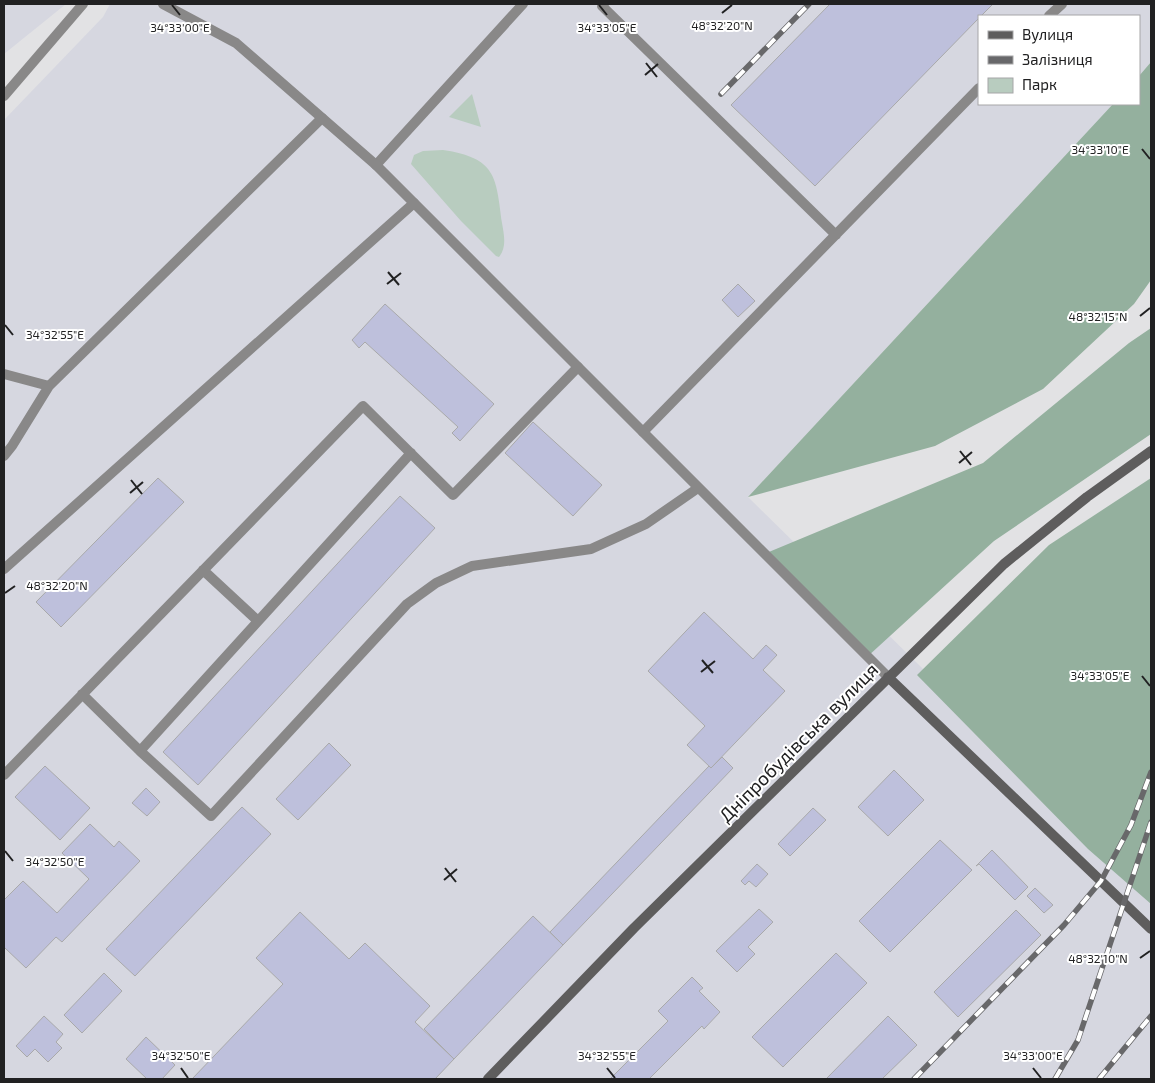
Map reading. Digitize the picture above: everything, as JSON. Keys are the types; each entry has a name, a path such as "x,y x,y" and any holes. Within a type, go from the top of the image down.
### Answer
{"street":[{"path":"4,96 83,4"},
{"path":"163,4 236,43 376,164 888,677 1151,929"},
{"path":"376,164 524,4"},
{"path":"604,4 602,6 836,235"},
{"path":"1050,15 1062,4"},
{"path":"643,432 978,89"},
{"path":"4,456 49,386 322,118"},
{"path":"4,568 414,202"},
{"path":"4,775 363,406 453,495 578,367"},
{"path":"4,374 49,386"},
{"name":"Дніпробудівська вулиця","path":"488,1079 634,928 1004,564 1087,497 1151,451"},
{"path":"140,751 411,453"},
{"path":"82,694 140,751 211,816 407,604 436,583 472,566 591,549 646,524 698,488"},
{"path":"203,570 258,621"}],"shaded area":[{"path":"4,4 66,4 4,54"},
{"path":"110,4 1151,4 1151,62 1140,75 1140,15 978,15 978,105 1112,105 748,497 1151,893 1151,1079 4,1079 4,120 103,17"}],"green space":[{"path":"1151,62 1151,280 1134,304 1043,389 935,446 748,497 1112,105 1140,105 1140,75"},
{"path":"472,94 481,127 449,117"},
{"path":"443,150 474,158 483,164 495,181 504,236 504,245 499,257 461,221 411,164 414,155 423,151"},
{"path":"1151,328 1151,434 994,541 867,657 764,554 983,463 1129,343"},
{"path":"1151,478 1151,904 1088,849 917,675 1049,545"}],"building":[{"path":"830,4 993,4 982,15 978,15 978,19 815,186 731,105"},
{"path":"738,284 755,301 738,317 722,300"},
{"path":"385,304 494,404 460,441 452,433 458,427 365,342 359,348 352,340"},
{"path":"533,422 602,485 573,516 505,453"},
{"path":"158,478 184,502 61,627 36,602"},
{"path":"400,496 435,528 198,785 163,752"},
{"path":"704,612 753,659 766,645 777,655 763,670 785,691 711,768 687,745 705,726 648,671"},
{"path":"329,743 351,765 298,820 276,799"},
{"path":"722,757 733,768 563,945 550,932 709,766 711,768"},
{"path":"45,766 90,808 60,840 15,797"},
{"path":"894,770 924,800 888,836 858,807"},
{"path":"146,788 160,802 147,816 132,803"},
{"path":"242,807 271,834 135,976 106,949"},
{"path":"813,808 826,820 790,856 778,844"},
{"path":"90,824 114,847 119,841 140,861 62,942 56,937 26,968 5,948 4,950 4,900 23,881 57,913 89,879 62,853"},
{"path":"940,840 972,870 890,952 859,921"},
{"path":"992,850 1028,887 1015,900 979,864 976,866"},
{"path":"757,864 768,874 756,887 749,881 745,885 741,881"},
{"path":"1035,888 1053,905 1044,913 1027,896"},
{"path":"759,909 773,922 748,947 755,954 737,972 716,951"},
{"path":"1016,910 1041,935 958,1017 934,992"},
{"path":"300,912 349,959 365,943 430,1006 415,1022 454,1059 435,1079 192,1079 283,984 256,958"},
{"path":"533,916 563,945 454,1059 424,1029"},
{"path":"836,953 867,983 783,1067 752,1037"},
{"path":"104,973 122,991 82,1033 64,1015"},
{"path":"692,977 703,988 699,991 720,1012 704,1029 702,1026 649,1079 610,1079 668,1021 658,1011"},
{"path":"44,1016 63,1034 56,1042 62,1048 48,1062 35,1049 27,1057 16,1046"},
{"path":"888,1016 917,1045 882,1079 826,1079"},
{"path":"146,1037 175,1065 162,1079 147,1079 126,1059"}],"railway":[{"path":"721,94 809,4"},
{"path":"914,1079 1064,925 1101,881 1131,825 1151,772"},
{"path":"1055,1079 1078,1040 1151,822"},
{"path":"1099,1079 1151,1016"}]}
